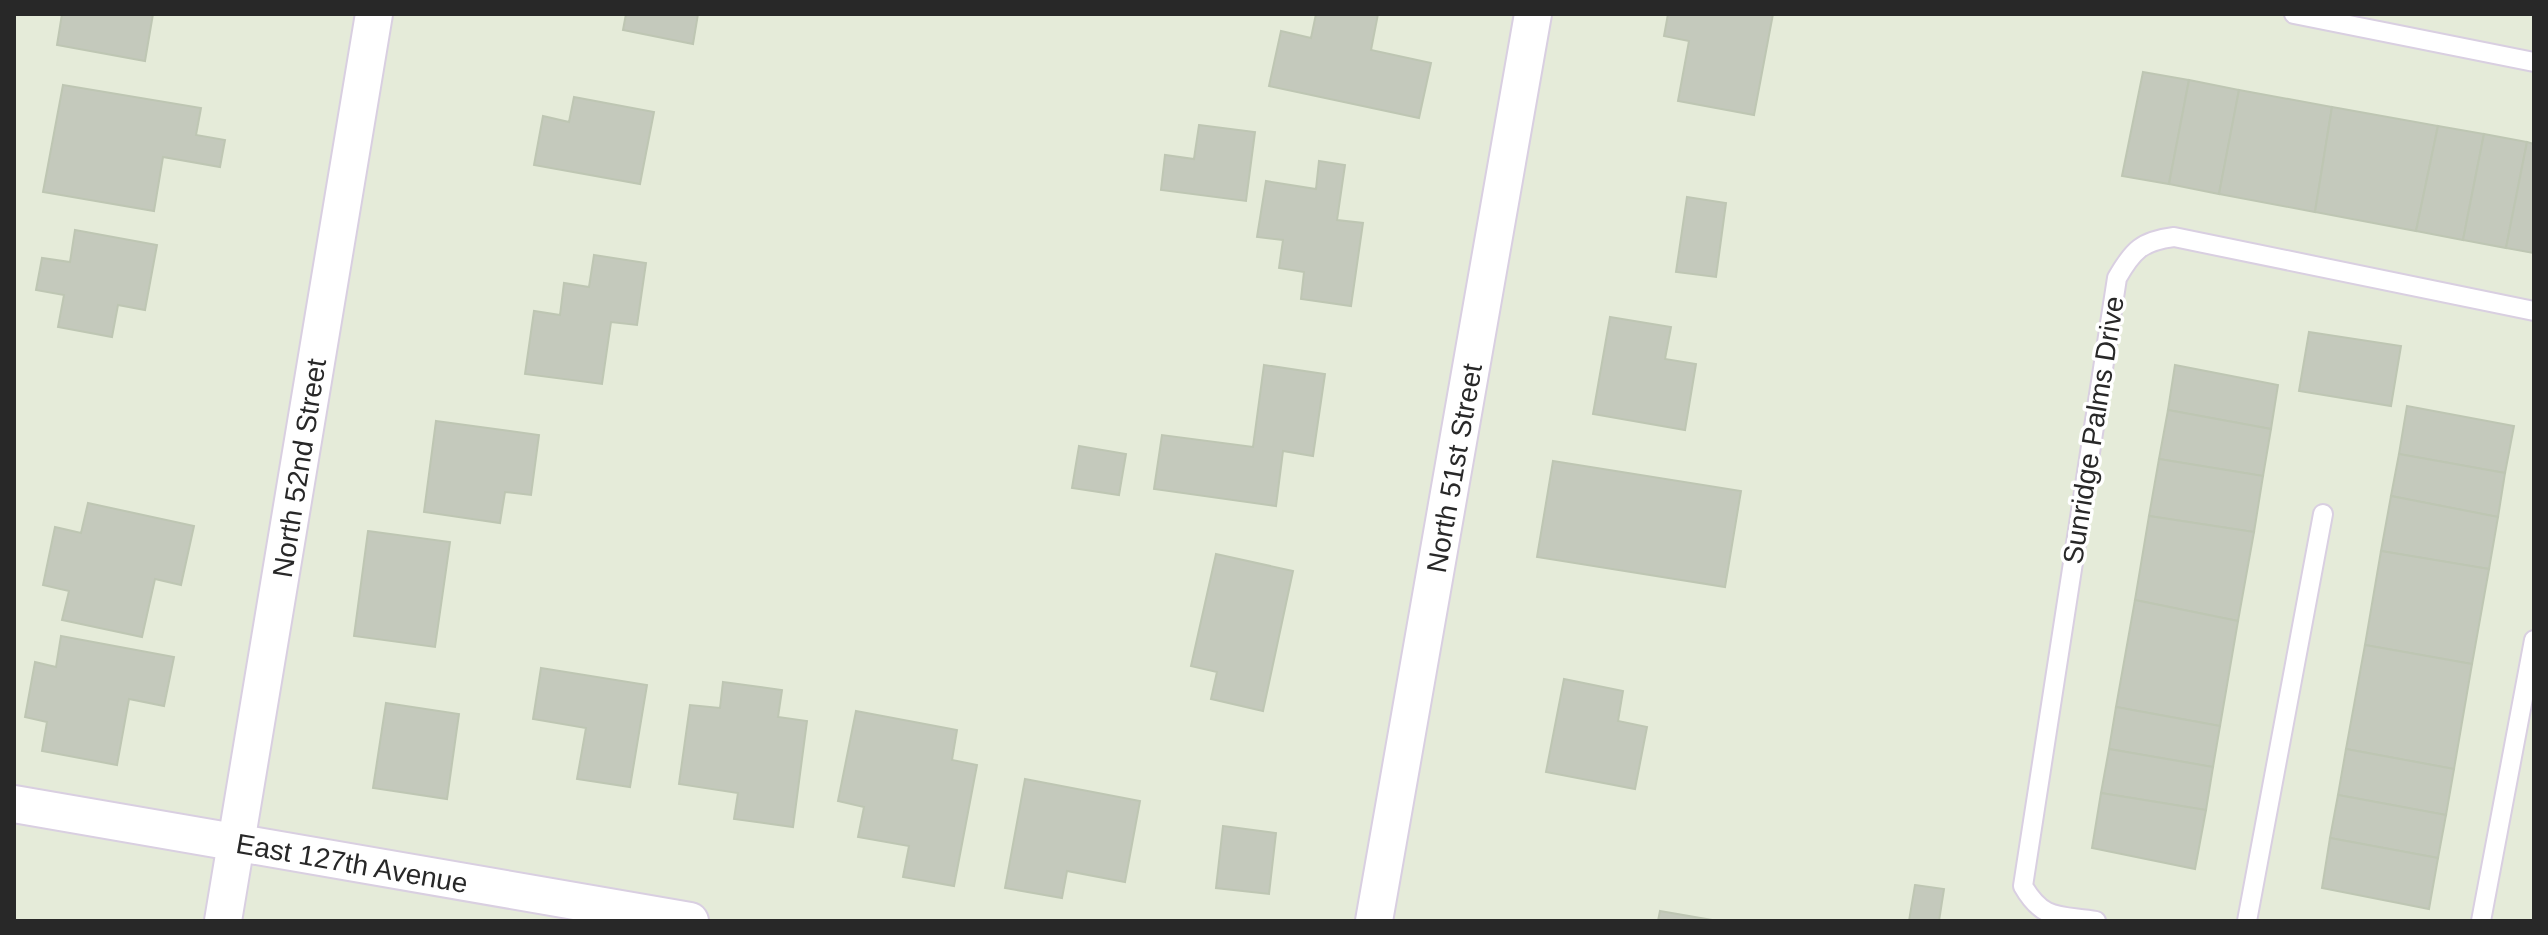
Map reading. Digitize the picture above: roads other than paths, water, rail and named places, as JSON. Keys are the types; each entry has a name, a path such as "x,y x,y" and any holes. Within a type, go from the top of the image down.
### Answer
{"street":[{"name":"North 52nd Street","path":"223,921 374,14"},
{"name":"North 51st Street","path":"1374,921 1533,14"},
{"name":"East 127th Avenue","path":"14,804 690,921"}],"lane":[{"path":"2294,14 2534,62"},
{"name":"Sunridge Palms Drive","path":"2096,921 2046,913 2034,906 2023,886 2117,278 2129,256 2151,240 2174,237 2534,311"},
{"path":"2247,921 2323,514"},
{"path":"2481,921 2534,640"}]}
